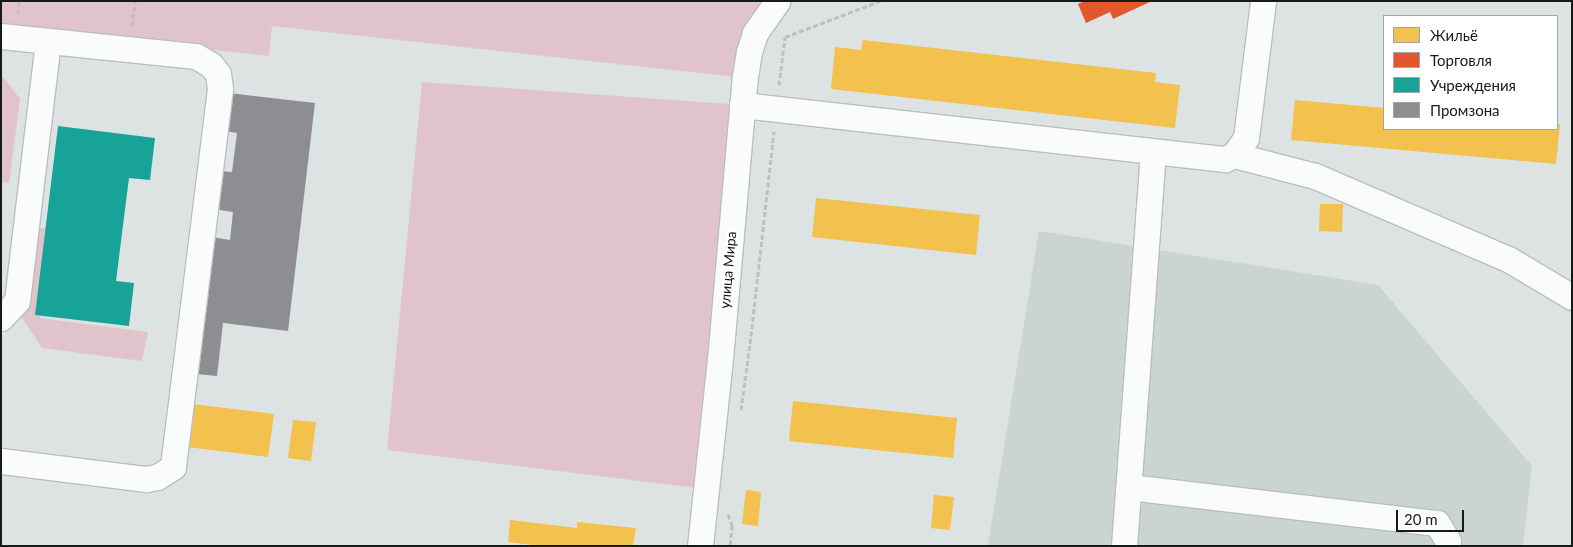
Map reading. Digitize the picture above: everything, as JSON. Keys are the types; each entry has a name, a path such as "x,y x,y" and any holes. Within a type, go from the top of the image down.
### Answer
{"street":[{"name":"улица Мира","path":"700,546 720,360 748,52 755,33 777,1"},
{"path":"1234,155 1246,138 1263,1"},
{"path":"1,36 196,56 211,65 218,74 220,89 173,467 157,477 146,478 1,462"},
{"path":"1,318 17,301 48,41"},
{"path":"742,105 1215,159 1234,155 1315,176 1508,259 1572,297"},
{"path":"1124,546 1153,152"},
{"path":"1129,486 1437,523 1448,540 1447,546"}],"path":[{"path":"739,420 752,336 785,37 880,1"},
{"path":"730,546 732,525"}],"shaded area":[{"path":"1,1 765,1 736,77 272,26 269,56 1,27"},
{"path":"1,74 20,99 9,183 1,182"},
{"path":"422,82 742,105 705,489 387,450"},
{"path":"34,228 52,228 40,318 148,332 142,361 42,348 21,316"},
{"path":"1039,231 1378,285 1532,466 1523,546 988,546"}],"building: Жильё":[{"path":"863,40 1156,73 1155,82 1180,85 1175,128 831,89 835,47 861,50"},
{"path":"1295,100 1383,108 1383,130 1558,130 1558,124 1560,124 1556,164 1291,140"},
{"path":"816,198 980,215 976,255 812,237"},
{"path":"1320,204 1343,204 1342,232 1319,231"},
{"path":"793,401 957,418 953,458 789,441"},
{"path":"192,404 274,414 268,457 187,447"},
{"path":"293,420 316,422 311,461 288,458"},
{"path":"746,490 761,492 758,526 742,524"},
{"path":"934,495 954,497 950,530 931,528"},
{"path":"510,520 577,528 577,522 636,528 633,546 541,546 508,542"}],"building: Торговля":[{"path":"1085,1 1152,1 1113,19 1110,12 1086,23 1078,4"}],"building: Учреждения":[{"path":"58,126 155,138 150,180 129,178 116,281 134,283 129,326 35,315"}],"building: Промзона":[{"path":"229,93 315,103 288,331 223,323 217,376 196,374 212,237 230,240 233,212 214,209 219,171 232,172 237,133 225,131"}]}
